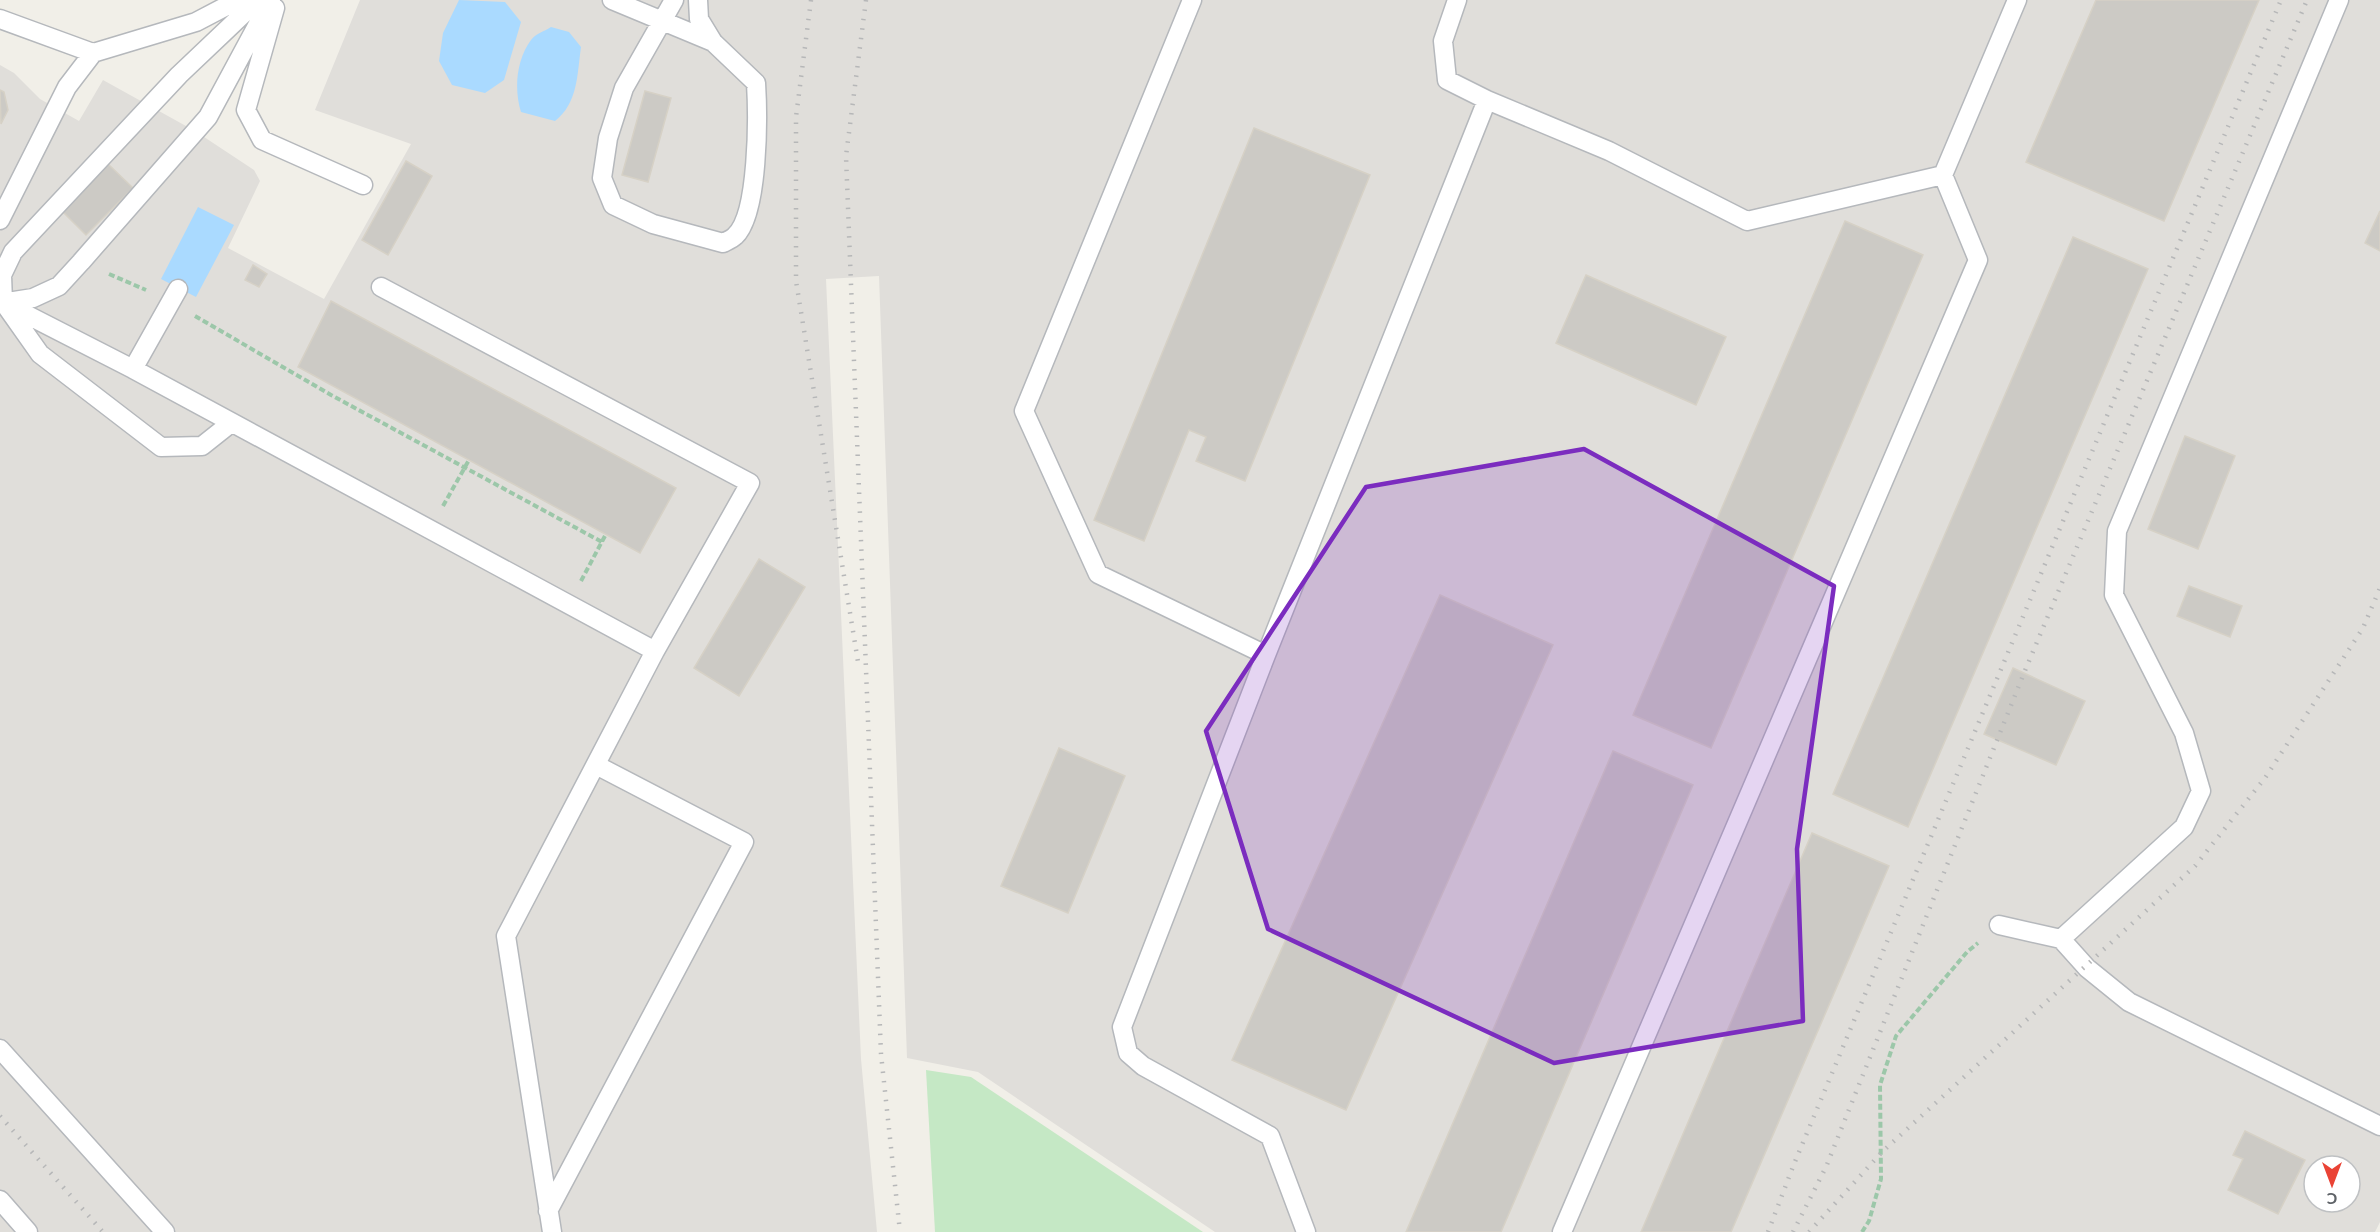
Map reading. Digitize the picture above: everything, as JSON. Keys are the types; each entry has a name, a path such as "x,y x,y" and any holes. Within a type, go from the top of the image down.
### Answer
{"lane":[{"path":"0,19 93,52 196,22 238,0"},
{"path":"231,423 202,446 161,447 40,354 1,301 2,275 13,252 179,75 258,0"},
{"path":"1,301 33,297 59,286 81,262 208,117 271,0"},
{"path":"277,0 246,110 262,140 363,185"},
{"path":"612,0 713,42"},
{"path":"674,0 624,88 608,138 602,178 613,205 653,224 723,243 736,235 748,209 756,160 758,112 756,83 713,42 699,19 698,0"},
{"path":"1192,0 1024,411 1098,574 1266,655"},
{"path":"1457,0 1443,41 1447,80 1487,100 1609,151 1748,221 1943,175"},
{"path":"1562,1232 1978,260 1943,175 2017,0"},
{"path":"2061,939 2184,826 2201,791 2184,733 2114,595 2117,531 2339,0"},
{"path":"0,220 67,87 93,52"},
{"path":"1306,1232 1270,1136 1143,1066 1128,1053 1122,1027 1266,655 1487,100"},
{"path":"381,287 750,483 655,651 506,936 552,1232"},
{"path":"133,369 174,295"},
{"path":"1,301 133,369 429,531 655,651"},
{"path":"548,1211 744,842 596,765"},
{"path":"2000,925 2061,939 2087,968 2129,1002 2380,1126"},
{"path":"0,1049 165,1232"},
{"path":"0,1200 28,1232"}],"path":[{"path":"81,262 174,295 332,395 602,543"},
{"path":"429,531 469,460"},
{"path":"569,605 606,534"},
{"path":"1862,1232 1869,1221 1881,1179 1880,1085 1896,1036 1967,952 2000,925"}],"highlighted area":[{"path":"1584,449 1834,586 1797,849 1803,1021 1554,1063 1268,929 1206,731 1366,487"}],"shaded area":[{"path":"360,0 2380,0 2380,1222 2375,1232 1215,1232 978,1072 907,1058 879,276 826,279 861,1059 877,1232 0,1232 0,65 14,73 40,99 79,121 103,80 195,131 254,170 260,181 228,248 324,299 411,144 315,110"}],"green space":[{"path":"926,1070 971,1077 1203,1232 935,1232"}],"water":[{"path":"459,0 505,2 521,22 504,80 485,93 452,85 439,61 443,33"},
{"path":"551,27 569,32 581,47 572,97 563,114 555,121 521,112 517,85 519,66 526,48 535,36"},
{"path":"198,207 234,225 196,297 161,279"}],"building":[{"path":"2096,0 2259,0 2164,221 2026,162"},
{"path":"0,90 4,92 8,110 1,124"},
{"path":"645,91 671,98 648,182 622,175"},
{"path":"1254,128 1370,175 1245,481 1196,461 1206,437 1189,430 1144,541 1094,520"},
{"path":"406,161 432,176 388,255 362,240"},
{"path":"107,163 133,188 86,235 61,210"},
{"path":"2380,211 2380,251 2365,243"},
{"path":"1845,221 1923,255 1711,748 1633,715"},
{"path":"2073,237 2148,269 1908,827 1833,794"},
{"path":"253,265 267,274 259,287 245,280"},
{"path":"1586,275 1726,337 1696,405 1556,343"},
{"path":"331,301 676,488 640,553 298,367"},
{"path":"2185,436 2235,456 2198,549 2148,529"},
{"path":"759,559 805,587 739,696 694,668"},
{"path":"2189,586 2242,606 2230,637 2177,616"},
{"path":"1440,595 1553,645 1346,1110 1232,1060"},
{"path":"2013,668 2085,701 2056,765 1984,734"},
{"path":"1059,748 1125,776 1068,913 1001,886"},
{"path":"1613,751 1693,785 1501,1232 1406,1232"},
{"path":"1812,833 1889,866 1731,1232 1641,1232"},
{"path":"2245,1131 2302,1159 2302,1166 2278,1214 2228,1190 2243,1159 2233,1155"}],"railway":[{"path":"811,0 796,117 796,281 859,668"},
{"path":"866,0 846,156 881,1054 900,1232"},
{"path":"1768,1232 1794,1164 2281,0"},
{"path":"1793,1232 1826,1167 2024,673 2307,0"},
{"path":"1809,1232 1882,1152 2195,866 2265,778 2363,628 2380,588"},
{"path":"0,1116 103,1232"}]}
